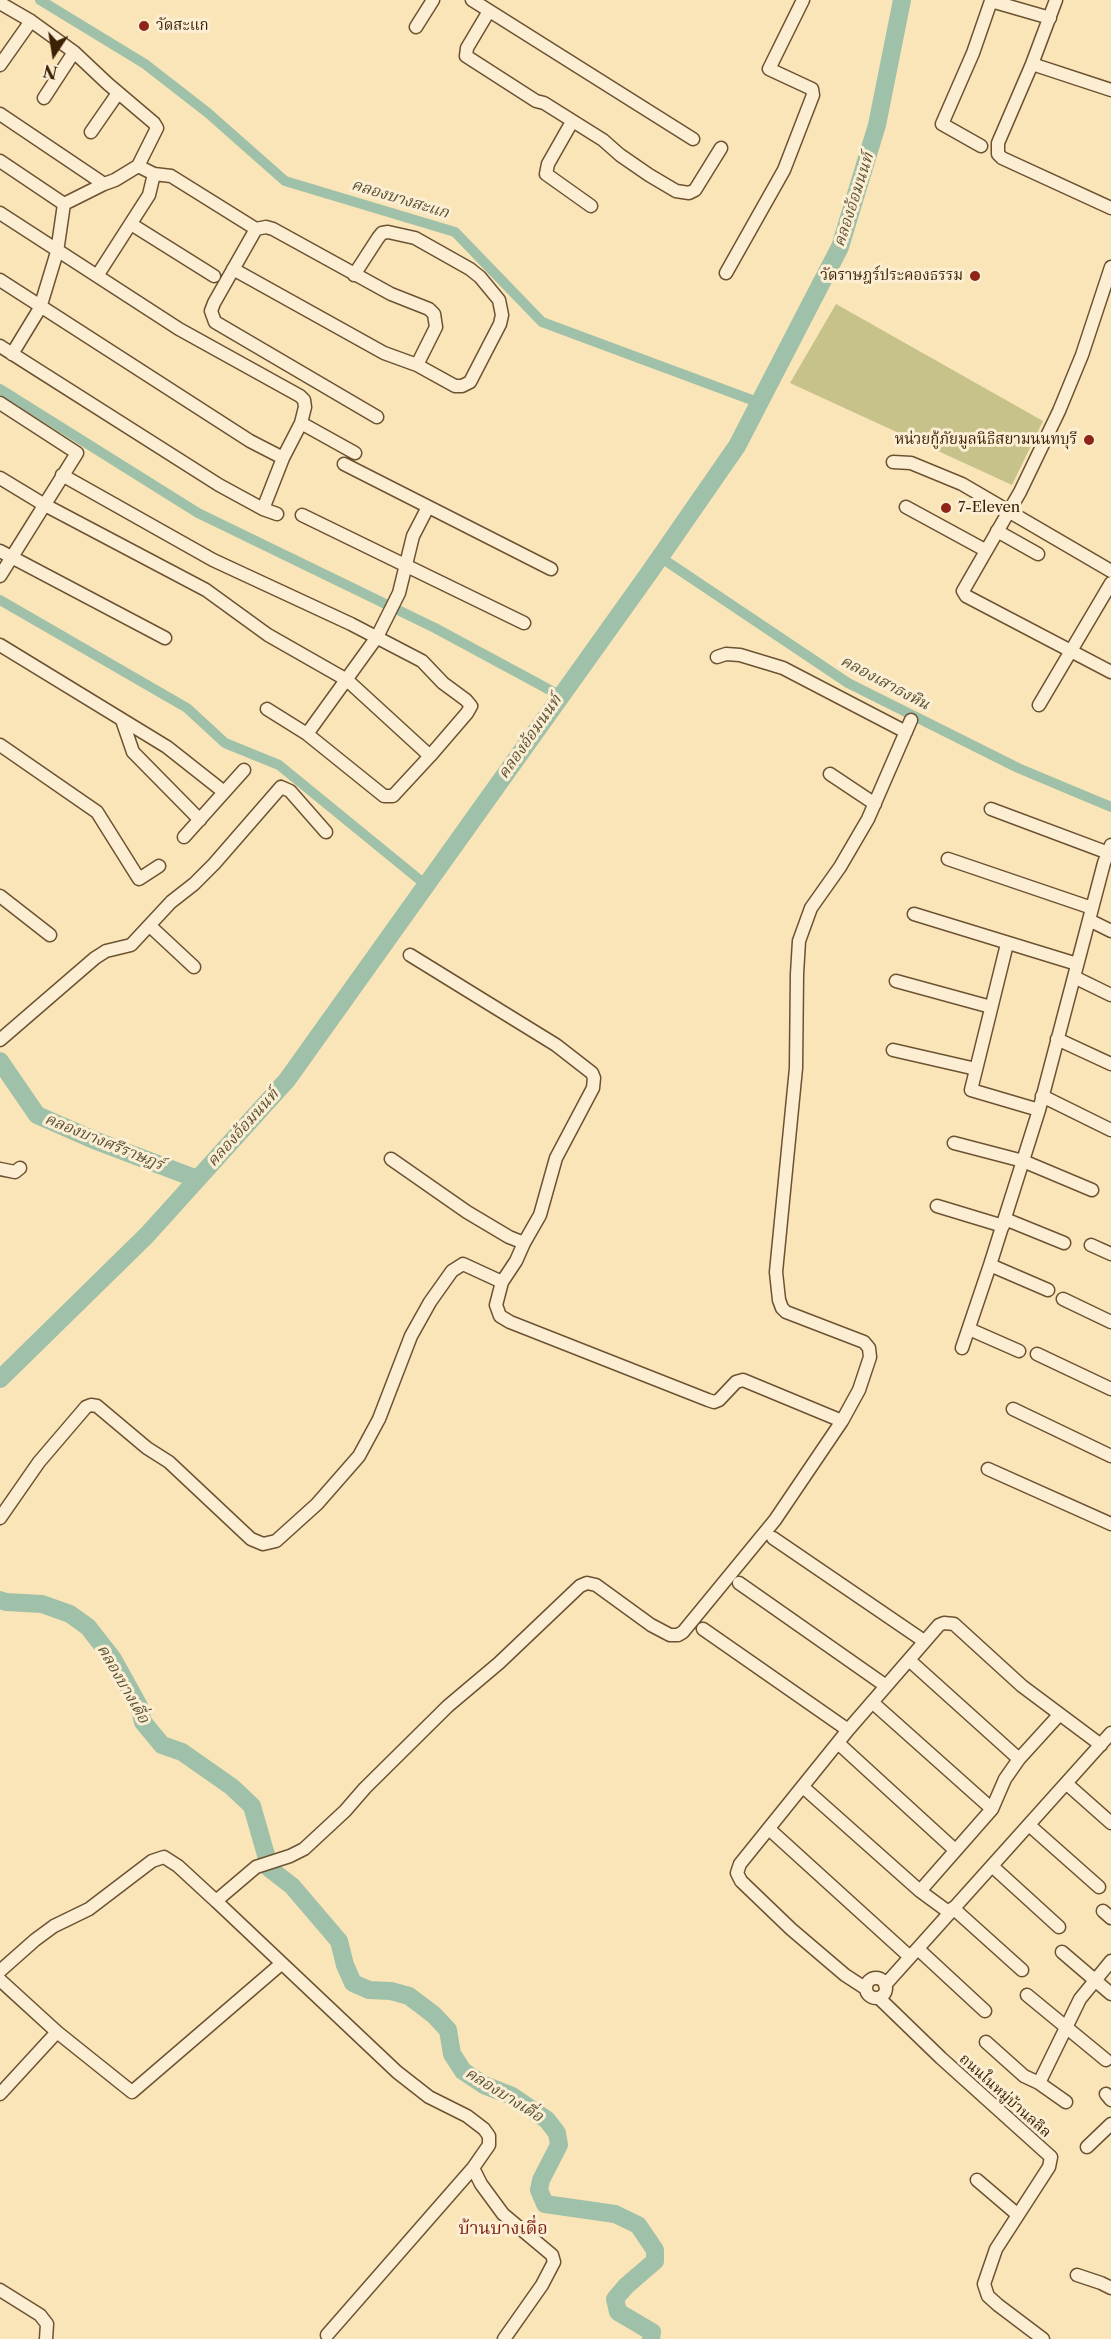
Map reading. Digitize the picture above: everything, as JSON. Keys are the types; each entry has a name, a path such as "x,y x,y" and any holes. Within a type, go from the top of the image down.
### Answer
{"street":[{"path":"417,27 433,0"},
{"path":"472,0 693,139"},
{"path":"726,273 784,170 813,95 812,89 769,69 803,0"},
{"path":"1056,0 1032,64 998,143 998,154 1111,208"},
{"path":"981,146 942,124 973,53 991,1 1050,18"},
{"path":"0,3 31,21 74,52 157,128 138,166 115,180 64,204"},
{"path":"489,11 466,48 466,56 536,101 543,109 569,127 609,152 620,155"},
{"path":"0,65 31,21"},
{"path":"44,98 74,52"},
{"path":"1032,64 1111,90"},
{"path":"90,132 118,93"},
{"path":"536,101 544,103 603,140 620,155 676,191 689,193 695,190 721,148"},
{"path":"0,114 104,184"},
{"path":"569,127 548,164 546,174 591,206"},
{"path":"0,161 64,204"},
{"path":"138,166 154,174 171,176 256,229 266,227 273,229 391,294 429,309 434,314 436,327 417,365"},
{"path":"97,276 149,195 154,174"},
{"path":"12,354 40,308 57,252 64,204"},
{"path":"0,213 179,329 304,400 301,423 282,458 263,509"},
{"path":"131,224 214,276"},
{"path":"256,229 211,310 215,322 377,417"},
{"path":"233,269 384,353 417,365 455,386 467,384 500,324 502,315 499,300 470,269 415,238 395,232 382,233 354,275"},
{"path":"1111,267 1108,288 1059,411 1010,510 963,591 966,596 1111,672"},
{"path":"0,280 40,308 250,441 282,458"},
{"path":"0,346 219,485 277,514"},
{"path":"0,403 77,453 43,504 5,554 0,576"},
{"path":"301,423 355,453"},
{"path":"892,462 911,463 962,484 1111,571"},
{"path":"344,464 551,569"},
{"path":"62,474 213,560 377,637 422,661 443,683 471,706 393,796 384,796 307,734 267,709"},
{"path":"0,478 43,504 206,590 268,635 347,680 430,756"},
{"path":"307,734 377,637 399,593 416,526 428,507"},
{"path":"906,507 985,550"},
{"path":"302,515 524,623"},
{"path":"997,531 1038,554"},
{"path":"5,554 165,638"},
{"path":"1039,705 1111,583"},
{"path":"0,645 167,747 224,792"},
{"path":"717,657 726,654 740,655 783,668 906,732"},
{"path":"122,720 133,752 200,820"},
{"path":"216,1901 256,1867 304,1849 345,1811 365,1788 448,1706 499,1663 580,1586 587,1583 596,1586 651,1625 670,1635 683,1632 775,1520 842,1420 859,1390 870,1357 869,1348 864,1342 849,1335 782,1308 776,1272 796,1068 799,941 811,908 840,867 875,804 911,720"},
{"path":"0,745 97,812 139,879 159,866"},
{"path":"184,837 244,770"},
{"path":"830,774 875,804"},
{"path":"0,1040 94,958 106,951 131,945 171,902 195,884 214,864 281,787 290,791 327,832"},
{"path":"962,1348 1039,1110 1077,964 1110,851 991,809"},
{"path":"948,859 1091,914 1111,931"},
{"path":"0,896 50,935"},
{"path":"914,914 1077,964"},
{"path":"150,926 194,967"},
{"path":"1007,944 970,1090 1039,1110"},
{"path":"410,955 556,1046 592,1073 594,1078 593,1088 556,1158 540,1215 516,1261 502,1282 496,1305 500,1316 510,1322 714,1402 719,1400 736,1382 743,1380 842,1420"},
{"path":"1074,977 1111,995"},
{"path":"896,981 991,1007"},
{"path":"1058,1039 1111,1064"},
{"path":"893,1050 976,1069"},
{"path":"1042,1096 1111,1130"},
{"path":"954,1143 1023,1161 1092,1190"},
{"path":"391,1160 467,1212 509,1237 524,1243"},
{"path":"0,1169 15,1172 20,1168"},
{"path":"937,1206 1004,1222 1064,1243"},
{"path":"1091,1245 1111,1254"},
{"path":"0,1518 46,1453 86,1407 91,1405 97,1406 147,1448 169,1462 251,1539 263,1544 276,1541 310,1512 359,1456 379,1419 411,1336 430,1302 452,1270 463,1264 502,1282"},
{"path":"990,1265 1048,1290"},
{"path":"1063,1299 1111,1322"},
{"path":"969,1329 1019,1351"},
{"path":"1037,1354 1111,1389"},
{"path":"1013,1409 1111,1456"},
{"path":"987,1469 1111,1524"},
{"path":"773,1538 924,1641"},
{"path":"739,1583 886,1686"},
{"path":"865,1988 872,1979 880,1979 885,1985 885,1993 879,1998 871,1998 865,1988 827,1961 741,1881 737,1873 740,1864 848,1730 924,1641 939,1625 954,1624 1022,1686 1059,1715 1107,1741 885,1985"},
{"path":"703,1629 848,1730"},
{"path":"909,1660 1019,1759"},
{"path":"872,1702 992,1809"},
{"path":"920,1891 992,1809 1005,1779 1019,1759 1059,1715"},
{"path":"838,1743 956,1850"},
{"path":"1067,1784 1111,1824"},
{"path":"803,1787 920,1891 952,1910 1022,1970"},
{"path":"1029,1825 1099,1887"},
{"path":"769,1829 985,2011"},
{"path":"0,1971 34,1940 54,1926 89,1909 152,1861 164,1857 178,1866 414,2087 484,2128 489,2136 489,2145 473,2169 327,2335"},
{"path":"992,1866 1059,1927"},
{"path":"1062,1952 1111,1994"},
{"path":"1039,2083 1080,1999 1111,1961"},
{"path":"0,1980 57,2032 132,2092 137,2091 281,1964"},
{"path":"1027,1995 1065,2029 1106,2060"},
{"name":"ถนนในหมู่บ้านลลิล","path":"879,1998 941,2058 1051,2157 1049,2167 996,2250 984,2280 985,2290 998,2305 1043,2339"},
{"path":"0,2094 57,2032"},
{"path":"986,2042 1024,2076 1039,2083 1066,2102"},
{"path":"1087,2147 1111,2124"},
{"path":"473,2169 503,2214 552,2255 554,2262 542,2285 504,2339"},
{"path":"977,2180 1018,2215"},
{"path":"1077,2275 1111,2288"},
{"path":"0,2290 40,2315 47,2324 46,2339"}],"shaded area":[{"path":"836,304 1043,421 1012,485 790,383"}],"waterway":[{"name":"คลองบางสะแก","path":"40,0 145,64 208,113 285,181 455,232 542,322 760,403"},
{"name":"คลองอ้อมนนท์","path":"0,1379 147,1235 287,1080 737,446 840,247 877,125 902,0"},
{"path":"0,389 198,513 435,628 561,696"},
{"name":"คลองเสาธงหิน","path":"660,557 848,683 1018,768 1111,807"},
{"path":"0,600 187,708 225,743 279,765 426,885"},
{"name":"คลองบางศรีราษฎร์","path":"0,1061 37,1115 94,1140 197,1179"},
{"name":"คลองบางเดื่อ","path":"0,1600 42,1604 70,1614 88,1627 113,1659 139,1706 143,1722 162,1745 182,1752 232,1787 252,1806 270,1869 292,1886 339,1941 345,1965 353,1983 369,1990 391,1991 409,1996 434,2015 448,2030 452,2054 463,2071 484,2085 512,2096 547,2120 557,2133 559,2145 541,2180 539,2190 545,2204 615,2214 638,2225 655,2250 655,2261 626,2286 615,2299 618,2312 652,2332 651,2339"}],"place":[{"name":"วัดสะแก","path":"144,26"},
{"name":"วัดราษฎร์ประคองธรรม","path":"975,276"},
{"name":"หน่วยกู้ภัยมูลนิธิสยามนนทบุรี","path":"1089,440"},
{"name":"7-Eleven","path":"946,508"}],"district":[{"name":"บ้านบางเดื่อ","path":"503,2229"}]}
